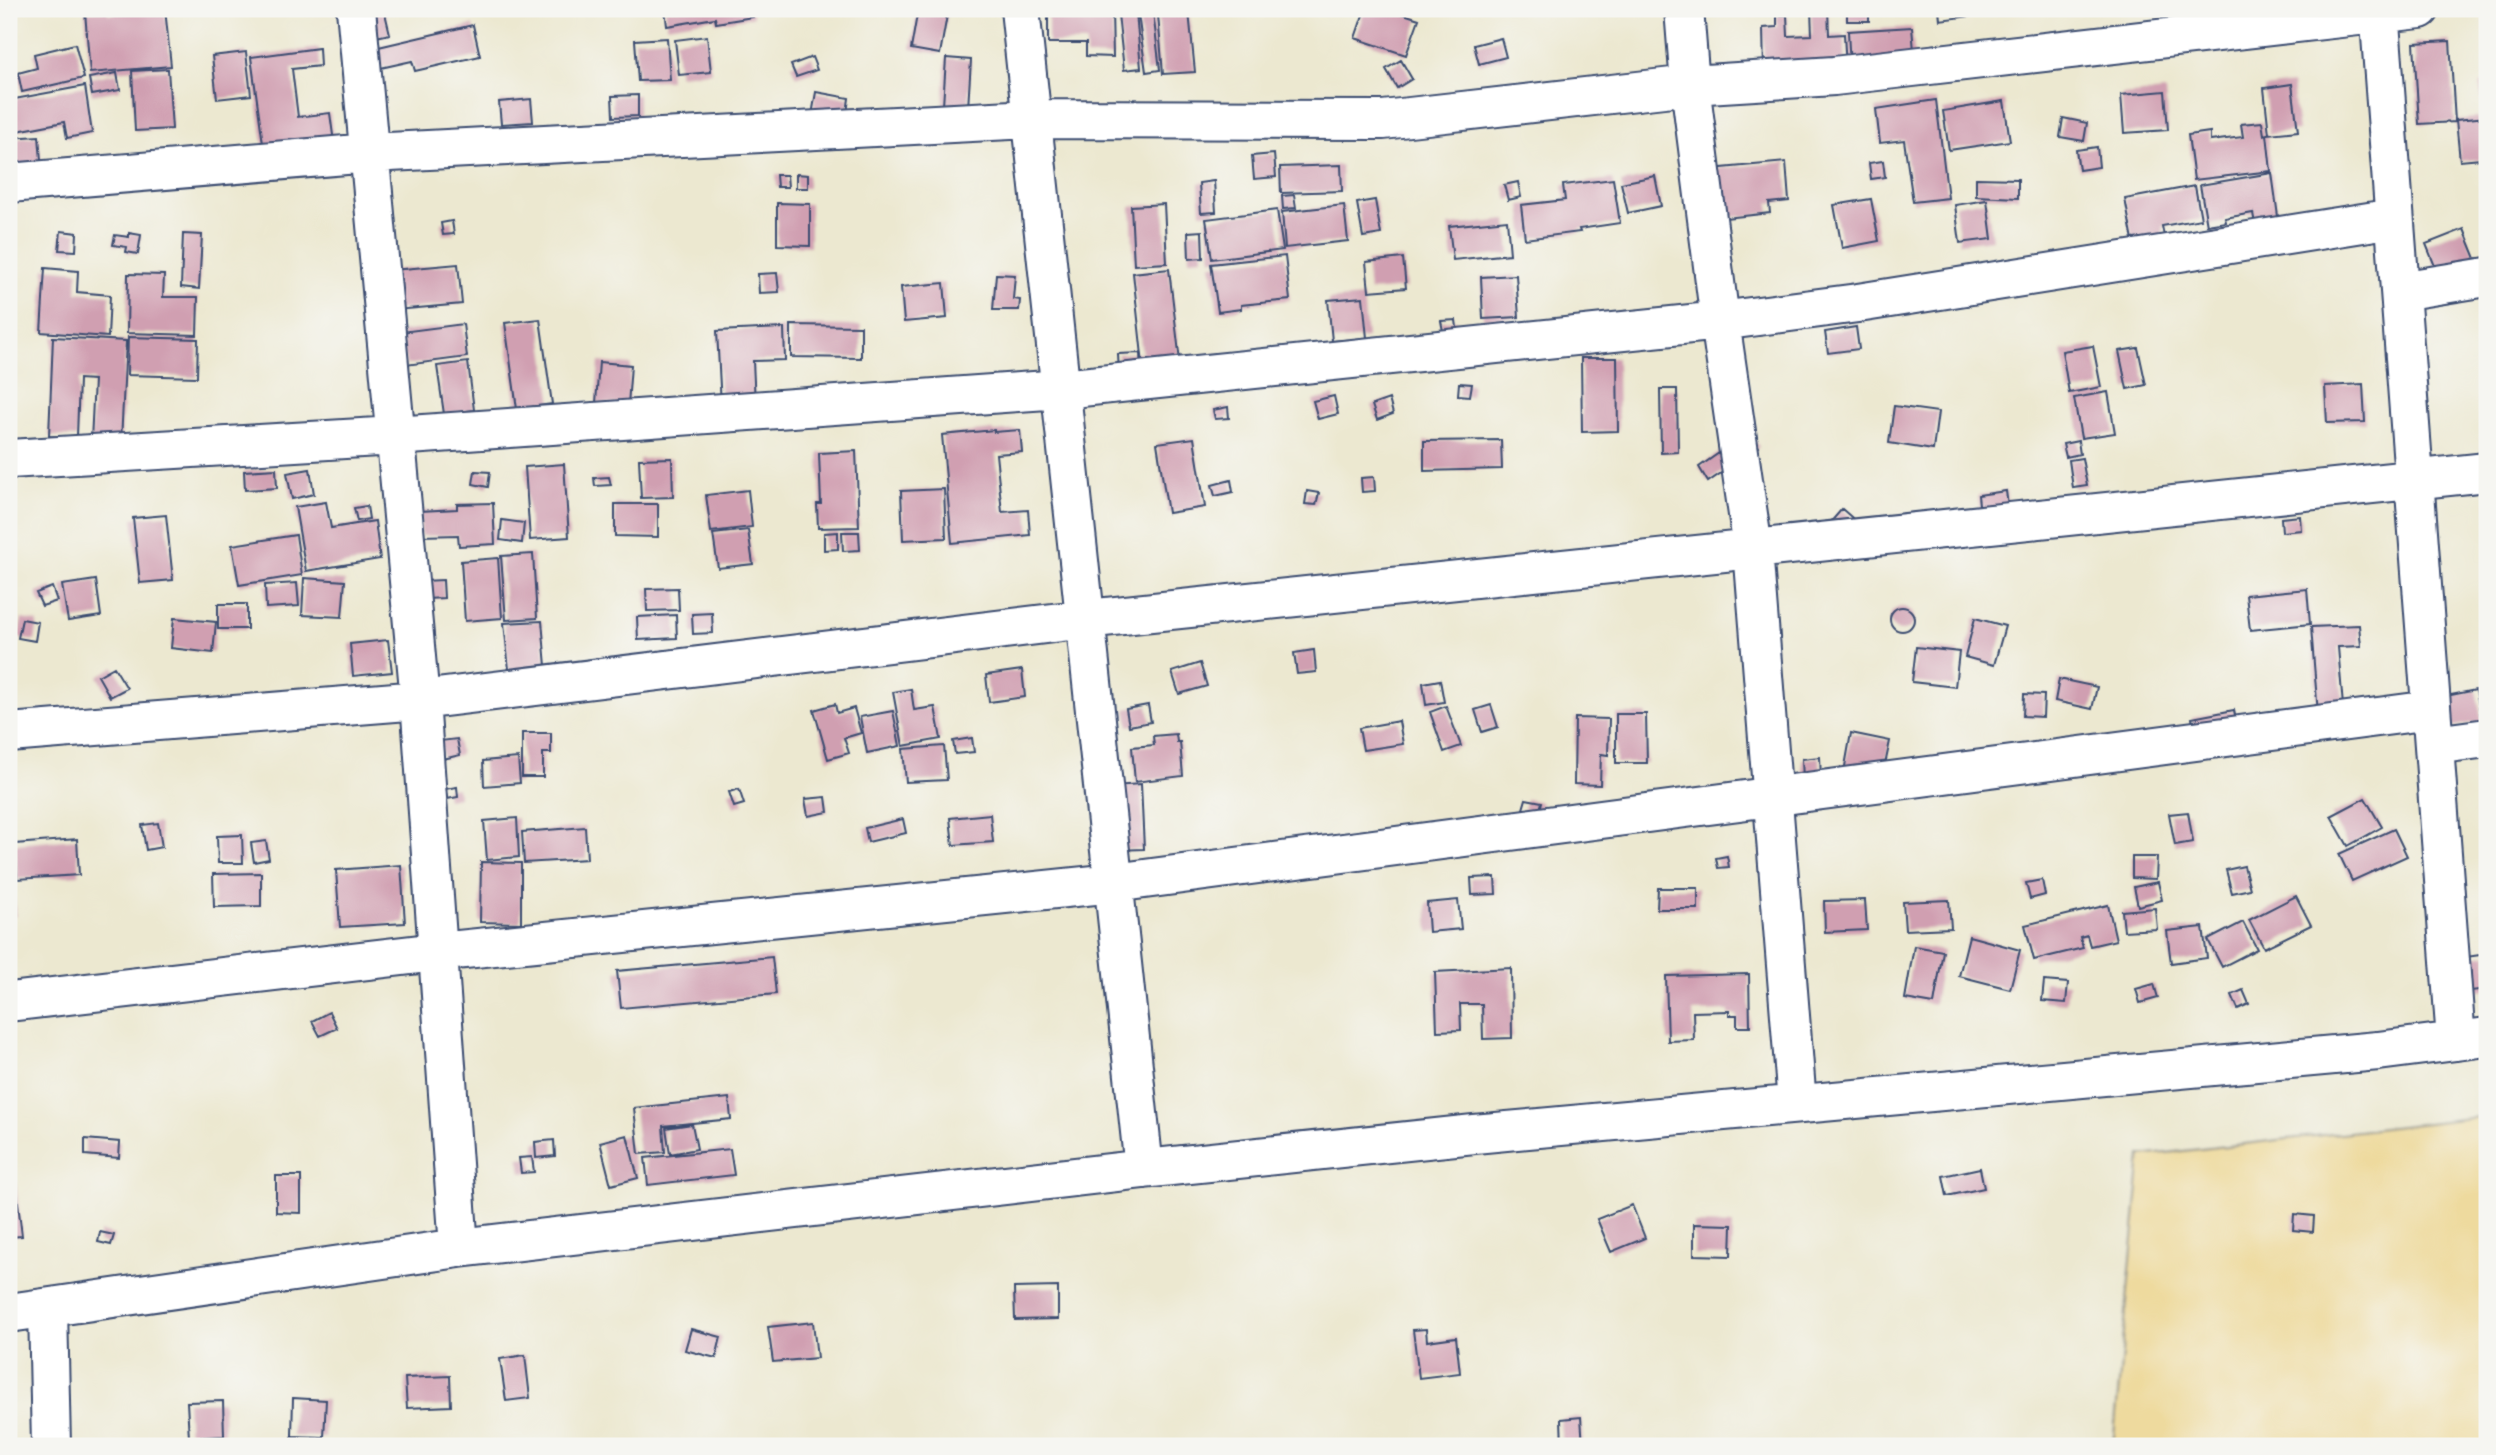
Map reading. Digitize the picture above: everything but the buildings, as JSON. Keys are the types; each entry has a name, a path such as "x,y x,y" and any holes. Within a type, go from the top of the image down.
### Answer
{"street":[{"path":"356,9 420,700 459,1248"},
{"path":"1020,9 1144,1169"},
{"path":"1684,9 1690,85 1720,321 1753,549 1797,1104"},
{"path":"9,183 370,153 1032,119 1383,120 1690,85 1834,76 2379,10 2420,9"},
{"path":"9,1313 459,1248 1144,1169 1474,1133 2378,1051 2472,1039 2432,727 2379,10"},
{"path":"9,459 395,436 1062,389 1720,321 1858,303 2395,218"},
{"path":"2400,291 2487,277"},
{"path":"9,733 420,700 1086,620 2487,472"},
{"path":"9,1002 437,951 1114,883 1772,796 2432,727 2487,738"},
{"path":"48,1308 51,1446"}],"sand":[{"path":"2487,1116 2487,1446 2113,1446 2141,1156"}]}
